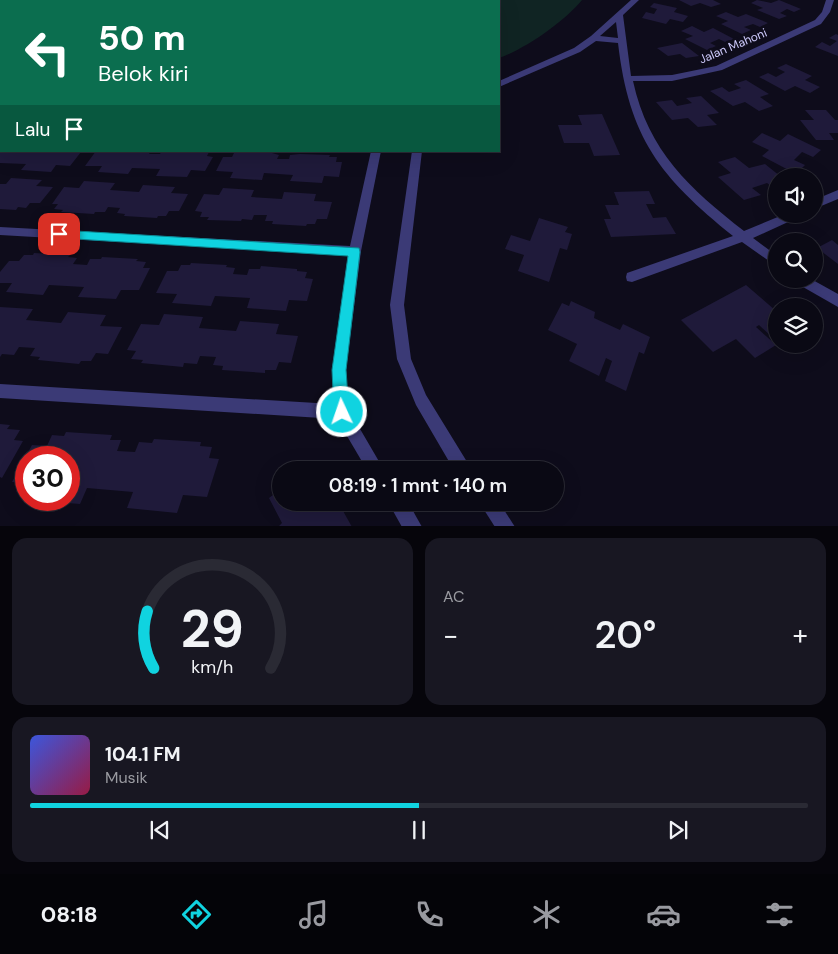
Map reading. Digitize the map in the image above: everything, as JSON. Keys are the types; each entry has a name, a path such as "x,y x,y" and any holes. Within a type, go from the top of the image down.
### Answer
{"street":[{"path":"500,84 562,57 594,38 635,0"},
{"name":"Jalan Mahoni","path":"628,79 672,78 698,74 718,68 818,22 826,12 830,0"},
{"path":"619,15 628,79 635,108 646,137 657,154 676,176 743,237 768,255"},
{"path":"594,38 623,41"},
{"path":"371,461 342,412 339,370 355,252 376,152"},
{"path":"417,152 398,305 404,359 421,400 458,461"},
{"path":"823,201 838,194"},
{"path":"632,277 743,237 775,223"},
{"path":"0,231 355,252"},
{"path":"816,288 838,301"},
{"path":"0,392 342,412"},
{"path":"403,511 413,526"},
{"path":"495,511 506,526"}],"green space":[{"path":"500,0 582,0 544,34 500,58"}],"building":[{"path":"679,0 713,0 721,4 711,7 700,3 691,6"},
{"path":"757,0 771,3 779,0 801,9 794,12 787,9 780,13 787,16 779,19 757,10 763,8 751,3"},
{"path":"654,3 677,8 674,12 688,16 683,22 670,19 666,24 642,18 646,12 654,14 657,9 650,7"},
{"path":"726,12 738,17 746,14 768,23 760,27 753,24 744,27 751,30 742,34 721,24 728,21 716,16"},
{"path":"692,26 704,32 713,28 734,39 725,42 719,39 710,43 716,46 707,50 685,39 693,36 681,31"},
{"path":"836,34 838,35 838,56 815,47 822,42 830,46 837,41 829,38"},
{"path":"682,43 699,56 686,58 680,54 668,56 657,48"},
{"path":"786,64 812,76 805,80 820,87 810,93 795,86 785,91 759,77 768,73 776,77 785,72 777,68"},
{"path":"746,80 769,94 760,97 773,106 759,111 745,102 733,106 710,91 722,87 729,92 741,88 734,84"},
{"path":"701,96 719,113 707,115 717,125 698,127 688,118 672,120 656,102 672,100 677,106 692,103 686,98"},
{"path":"805,110 826,110 835,120 838,120 838,133 829,133 834,140 816,140 800,120 814,120"},
{"path":"602,114 620,155 594,156 589,143 564,143 558,125 582,125 578,115"},
{"path":"762,133 780,141 788,134 821,150 813,157 802,152 794,160 805,165 802,168 785,168 762,156 769,150 752,142"},
{"path":"0,152 81,152 70,166 56,165 51,172 21,170 26,164 0,163"},
{"path":"95,152 150,152 149,154 160,154 161,152 209,152 207,156 213,157 205,171 191,170 187,177 156,176 160,169 132,168 128,174 98,172 102,166 85,166"},
{"path":"234,153 272,153 279,155 277,159 289,159 290,155 300,154 330,155 329,157 337,157 336,162 342,162 339,177 324,176 322,183 290,181 293,175 264,173 262,180 230,178 233,172 216,171 223,157 232,157"},
{"path":"735,157 749,168 765,164 770,168 768,168 768,184 752,188 761,195 744,200 718,177 731,173 718,162"},
{"path":"11,178 42,180 36,186 53,187 40,203 30,203 26,208 18,207 16,210 0,209 0,184 6,184"},
{"path":"84,181 115,183 110,190 139,192 143,185 175,187 171,193 188,194 179,211 169,211 166,216 158,216 157,218 124,216 125,214 117,213 120,208 108,207 105,212 95,212 94,214 61,212 63,210 54,209 58,204 52,204 64,187 79,188"},
{"path":"223,188 254,190 251,197 282,199 284,192 316,194 314,201 332,202 327,219 317,219 315,224 307,224 306,226 272,224 273,221 265,221 267,215 254,215 252,220 242,219 241,221 207,220 209,217 200,217 202,212 195,211 204,194 219,195"},
{"path":"649,191 655,204 646,204 653,218 666,217 676,234 611,237 604,219 611,219 605,205 619,205 614,192"},
{"path":"539,218 568,227 565,232 572,234 567,250 560,248 549,282 518,271 524,255 505,249 511,235 530,241"},
{"path":"832,240 838,245 838,264 823,253 823,245"},
{"path":"34,253 70,255 68,257 77,258 73,264 87,265 90,259 101,259 102,257 138,259 136,261 146,262 143,268 150,268 139,290 121,290 116,299 78,297 84,287 49,285 43,295 6,292 12,283 0,283 0,272 9,261 19,261 24,255 33,255"},
{"path":"191,263 227,265 226,267 235,268 233,274 247,275 249,269 260,269 261,266 297,269 297,271 307,272 305,278 313,279 307,301 289,300 286,311 247,308 250,298 215,296 211,306 172,303 177,294 156,293 167,271 178,271 181,265 190,265"},
{"path":"746,285 768,304 768,333 759,325 756,327 768,338 768,350 755,358 736,339 713,352 681,320"},
{"path":"571,301 595,312 594,318 620,330 623,324 650,337 644,354 639,352 626,391 605,381 612,361 606,358 599,376 569,361 577,344 548,330 562,303 569,306"},
{"path":"0,307 33,309 26,320 61,323 68,312 106,315 100,326 122,327 108,354 96,353 91,361 81,361 79,364 38,360 40,357 30,356 35,348 19,347 14,355 2,354 0,357"},
{"path":"164,314 203,317 199,328 236,331 240,321 279,324 276,334 298,336 291,363 279,362 276,370 265,370 265,373 222,370 223,366 213,365 216,357 200,356 197,364 184,363 183,367 141,363 143,360 131,359 136,351 127,350 141,324 159,325"},
{"path":"0,424 10,425 7,429 20,430 14,440 23,441 20,446 15,446 15,455 2,478 0,477"},
{"path":"66,432 112,435 110,440 121,440 117,451 135,452 139,442 152,443 154,439 201,442 200,446 212,447 209,458 219,459 207,497 183,495 177,513 127,508 133,492 87,488 80,504 80,446 47,446 52,435 64,436"},
{"path":"276,511 343,511 351,526 279,526 282,523"}],"route":[{"path":"59,234 355,252 339,370 342,412"}]}
